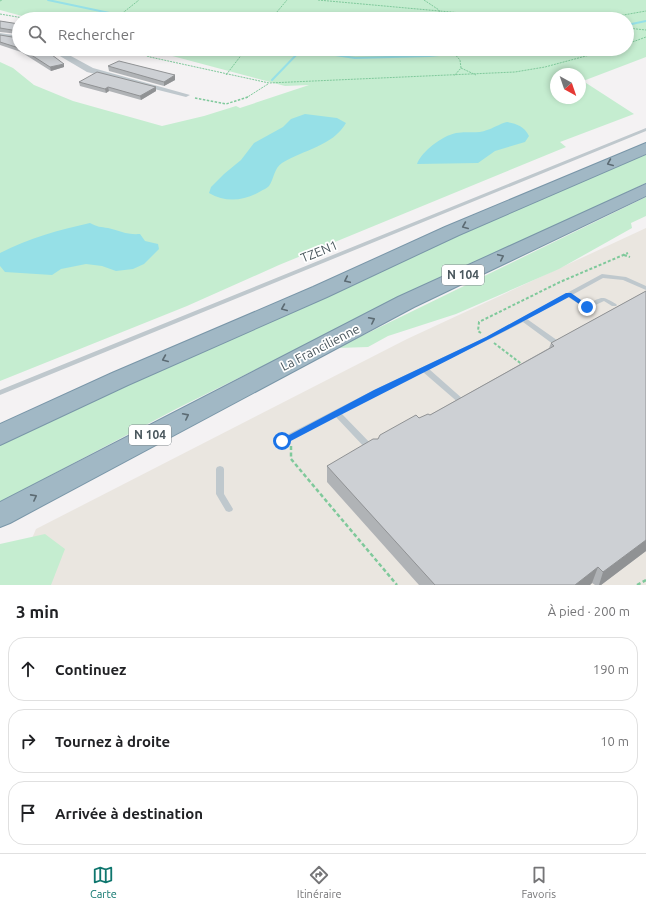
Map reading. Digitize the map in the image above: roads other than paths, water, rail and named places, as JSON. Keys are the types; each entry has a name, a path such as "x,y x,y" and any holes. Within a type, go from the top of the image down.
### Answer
{"highway":[{"path":"0,434 120,379 320,292 452,231 646,148"},
{"name":"La Francilienne","path":"0,515 406,302 646,189"},
{"path":"0,419 22,412 82,388 120,379"}],"street":[{"path":"0,35 12,37"},
{"path":"65,56 90,70 186,95"}],"lane":[{"name":"TZEN1","path":"0,393 646,129"},
{"path":"282,441 523,319 602,276 624,278 646,288"},
{"path":"569,295 587,307 604,299 614,306"},
{"path":"523,319 559,345"},
{"path":"424,369 462,402"},
{"path":"336,413 374,451"},
{"path":"220,469 220,494 229,508"}],"water":[{"path":"305,114 337,118 346,123 340,131 326,142 290,158 279,165 271,183 265,189 248,197 235,200 222,198 209,193 211,187 241,160 254,143 283,127 291,119"},
{"path":"507,122 517,125 525,130 529,136 525,142 495,151 478,163 417,164 428,149 445,137 456,133 483,131"},
{"path":"90,223 127,233 140,234 145,241 158,244 159,249 144,264 133,269 116,271 102,266 86,264 61,269 52,275 5,272 0,266 0,253 44,235"}],"waterway":[{"path":"48,0 105,12"},
{"path":"634,24 646,21"},
{"path":"272,80 295,56"},
{"path":"342,56 355,58 429,56"}]}
